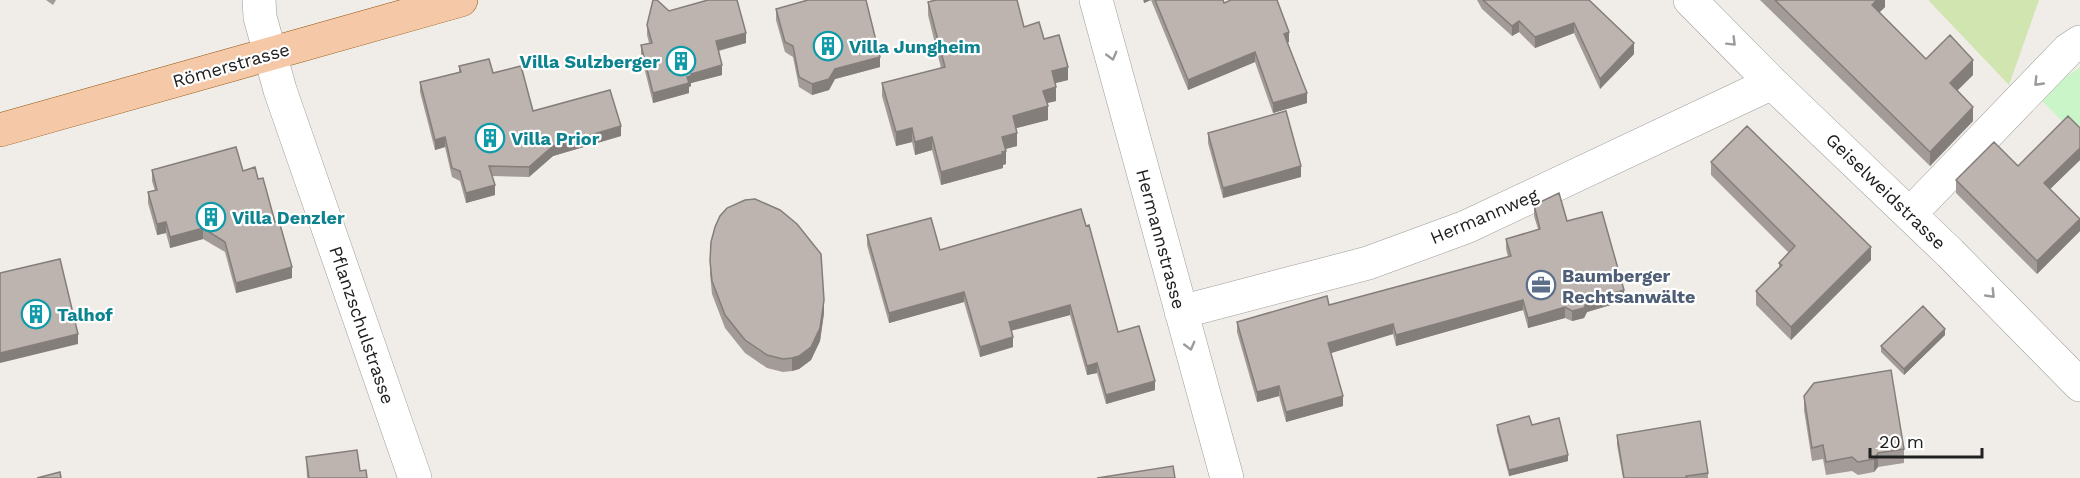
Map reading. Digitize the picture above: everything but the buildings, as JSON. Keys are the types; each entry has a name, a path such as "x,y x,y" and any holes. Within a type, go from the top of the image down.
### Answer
{"main road":[{"name":"Römerstrasse","path":"0,130 461,0"}],"street":[{"name":"Pflanzschulstrasse","path":"258,0 260,18 280,90 415,478"},
{"name":"Hermannstrasse","path":"1096,0 1227,478"},
{"name":"Geiselweidstrasse","path":"1690,0 1772,83 1911,214 2080,385"},
{"path":"1911,214 2068,50 2080,42"},
{"name":"Hermannweg","path":"1181,312 1368,263 1466,227 1772,83"}],"green space":[{"path":"1929,0 2039,0 2009,85 1930,2"},
{"path":"2080,67 2080,139 2038,97"}],"place":[{"name":"Villa Jungheim","path":"828,46"},
{"name":"Villa Sulzberger","path":"681,61"},
{"name":"Villa Prior","path":"490,138"},
{"name":"Villa Denzler","path":"211,217"},
{"name":"Baumberger Rechtsanwälte","path":"1541,285"},
{"name":"Talhof","path":"36,314"}]}
